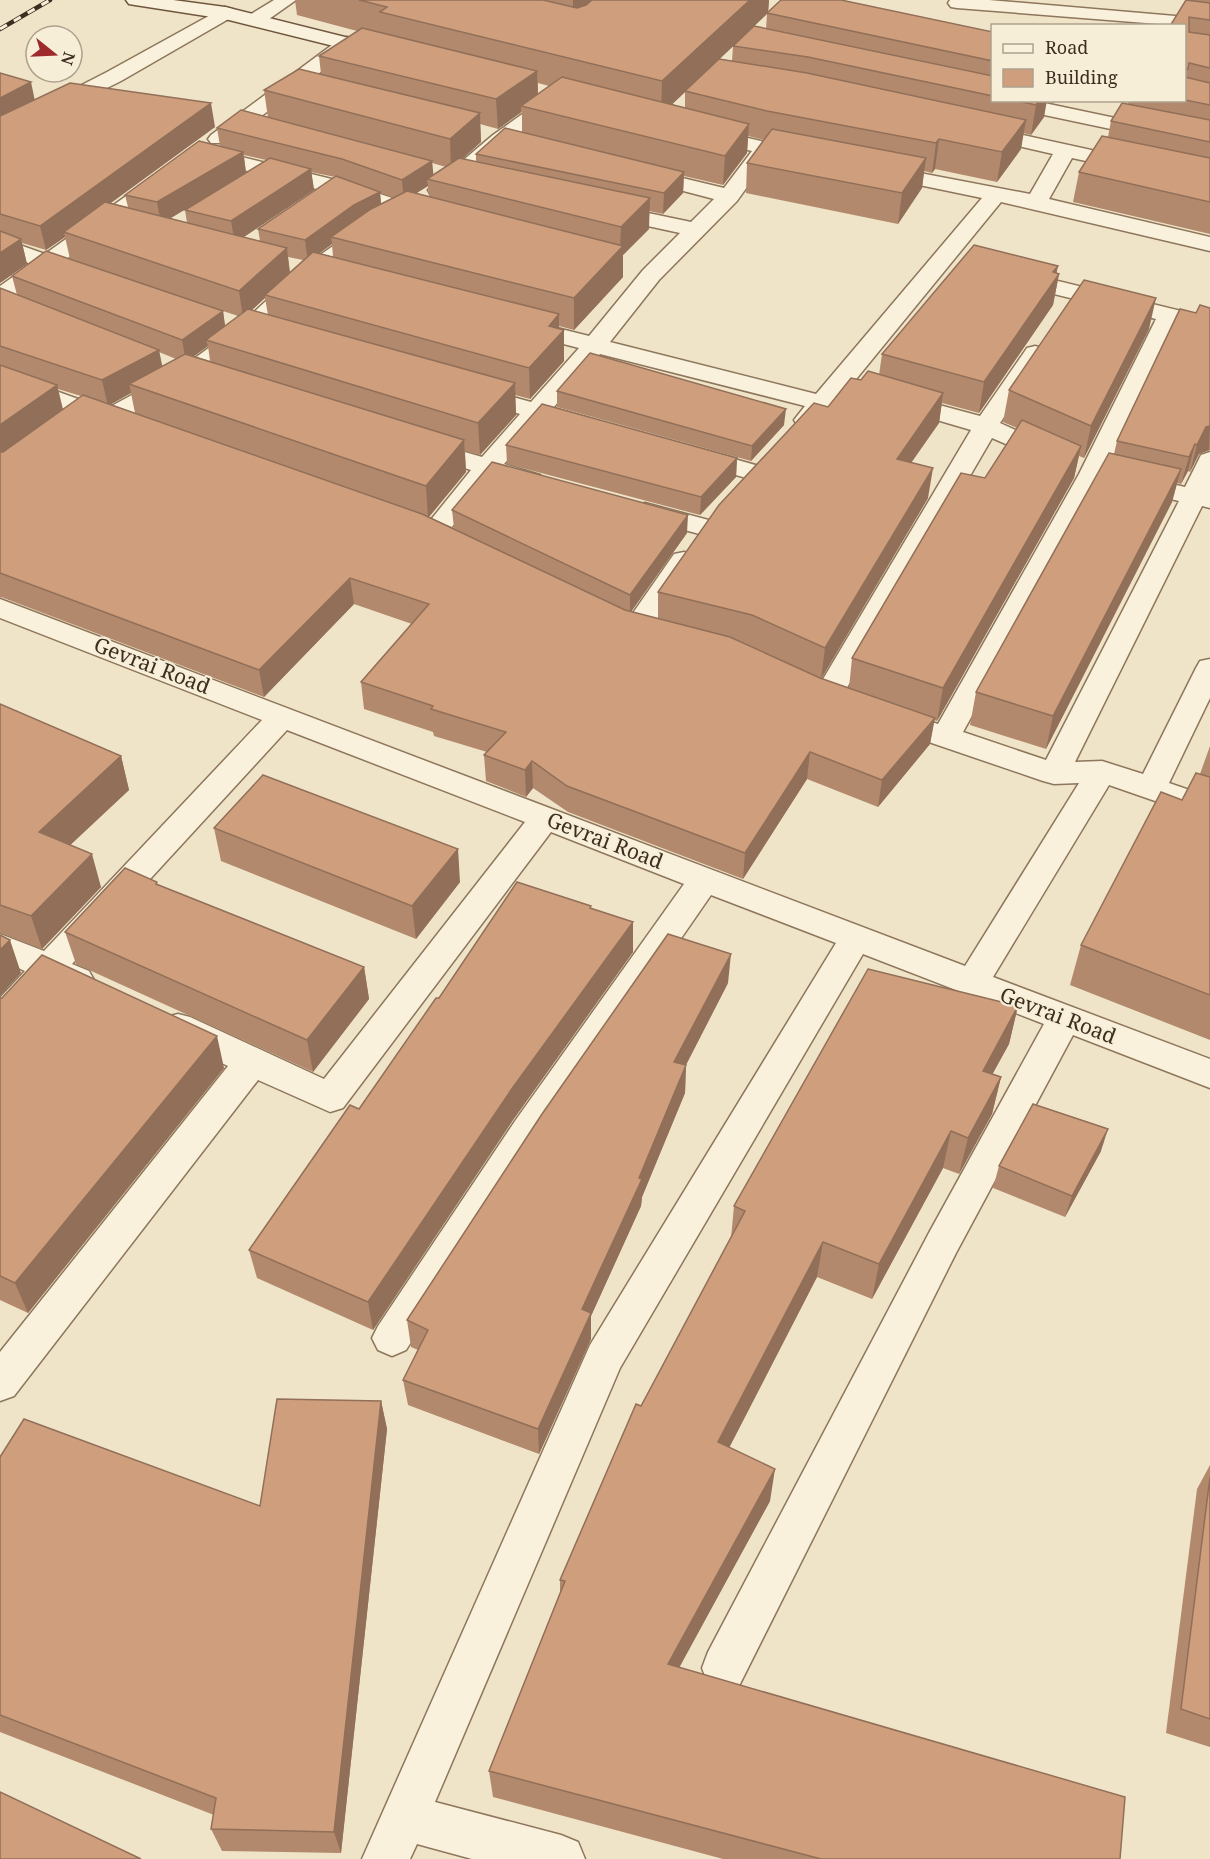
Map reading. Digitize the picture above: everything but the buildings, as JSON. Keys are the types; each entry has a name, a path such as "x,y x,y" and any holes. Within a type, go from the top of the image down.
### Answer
{"street":[{"path":"135,0 225,13 403,57"},
{"path":"255,20 286,0"},
{"path":"949,2 1210,25"},
{"path":"949,2 1020,24"},
{"path":"0,135 111,78 225,13"},
{"path":"7,303 49,262 347,43"},
{"path":"290,86 313,91"},
{"path":"537,91 580,102"},
{"path":"86,417 201,378 248,329 300,269 406,212 456,179 500,139 559,97"},
{"path":"1006,102 1210,144"},
{"path":"243,121 266,127"},
{"path":"952,126 1210,182"},
{"path":"688,129 764,149 822,160"},
{"path":"478,133 523,144"},
{"path":"433,533 486,468 595,345 640,272 694,229 729,196 764,149"},
{"path":"1036,202 1066,150"},
{"path":"200,152 336,187 406,212 450,223"},
{"path":"857,167 1036,202 1210,244"},
{"path":"241,188 269,170"},
{"path":"626,170 729,196"},
{"path":"433,173 478,184"},
{"path":"317,200 336,187"},
{"path":"669,449 765,464 821,403 858,389 953,263 996,194"},
{"path":"581,205 694,229"},
{"path":"107,219 130,225"},
{"path":"0,245 104,281"},
{"path":"300,269 333,278"},
{"path":"987,271 1063,311 1169,315 1210,325"},
{"path":"1063,311 986,426 836,699 1054,774 1102,771 1210,809"},
{"path":"945,738 1092,474 1169,315"},
{"path":"504,322 821,403"},
{"path":"156,362 201,378"},
{"path":"0,378 86,417 141,430"},
{"path":"448,386 603,430"},
{"path":"858,389 986,426 1092,474 1202,498"},
{"path":"406,443 552,486"},
{"path":"1054,774 1202,498 1210,460"},
{"path":"618,504 714,520 637,627"},
{"name":"Gevrai Road","path":"0,608 1210,1074"},
{"path":"1151,788 1210,668"},
{"path":"0,1020 282,717"},
{"path":"972,983 1102,771"},
{"path":"145,1012 330,1098 545,818"},
{"path":"393,1338 528,1131 705,879"},
{"path":"386,1859 604,1358 856,938"},
{"path":"0,945 103,992"},
{"path":"724,1668 943,1242 1065,1018"},
{"path":"0,1383 252,1062"},
{"path":"404,1817 561,1859"}],"railway":[{"path":"0,29 50,0"}]}
